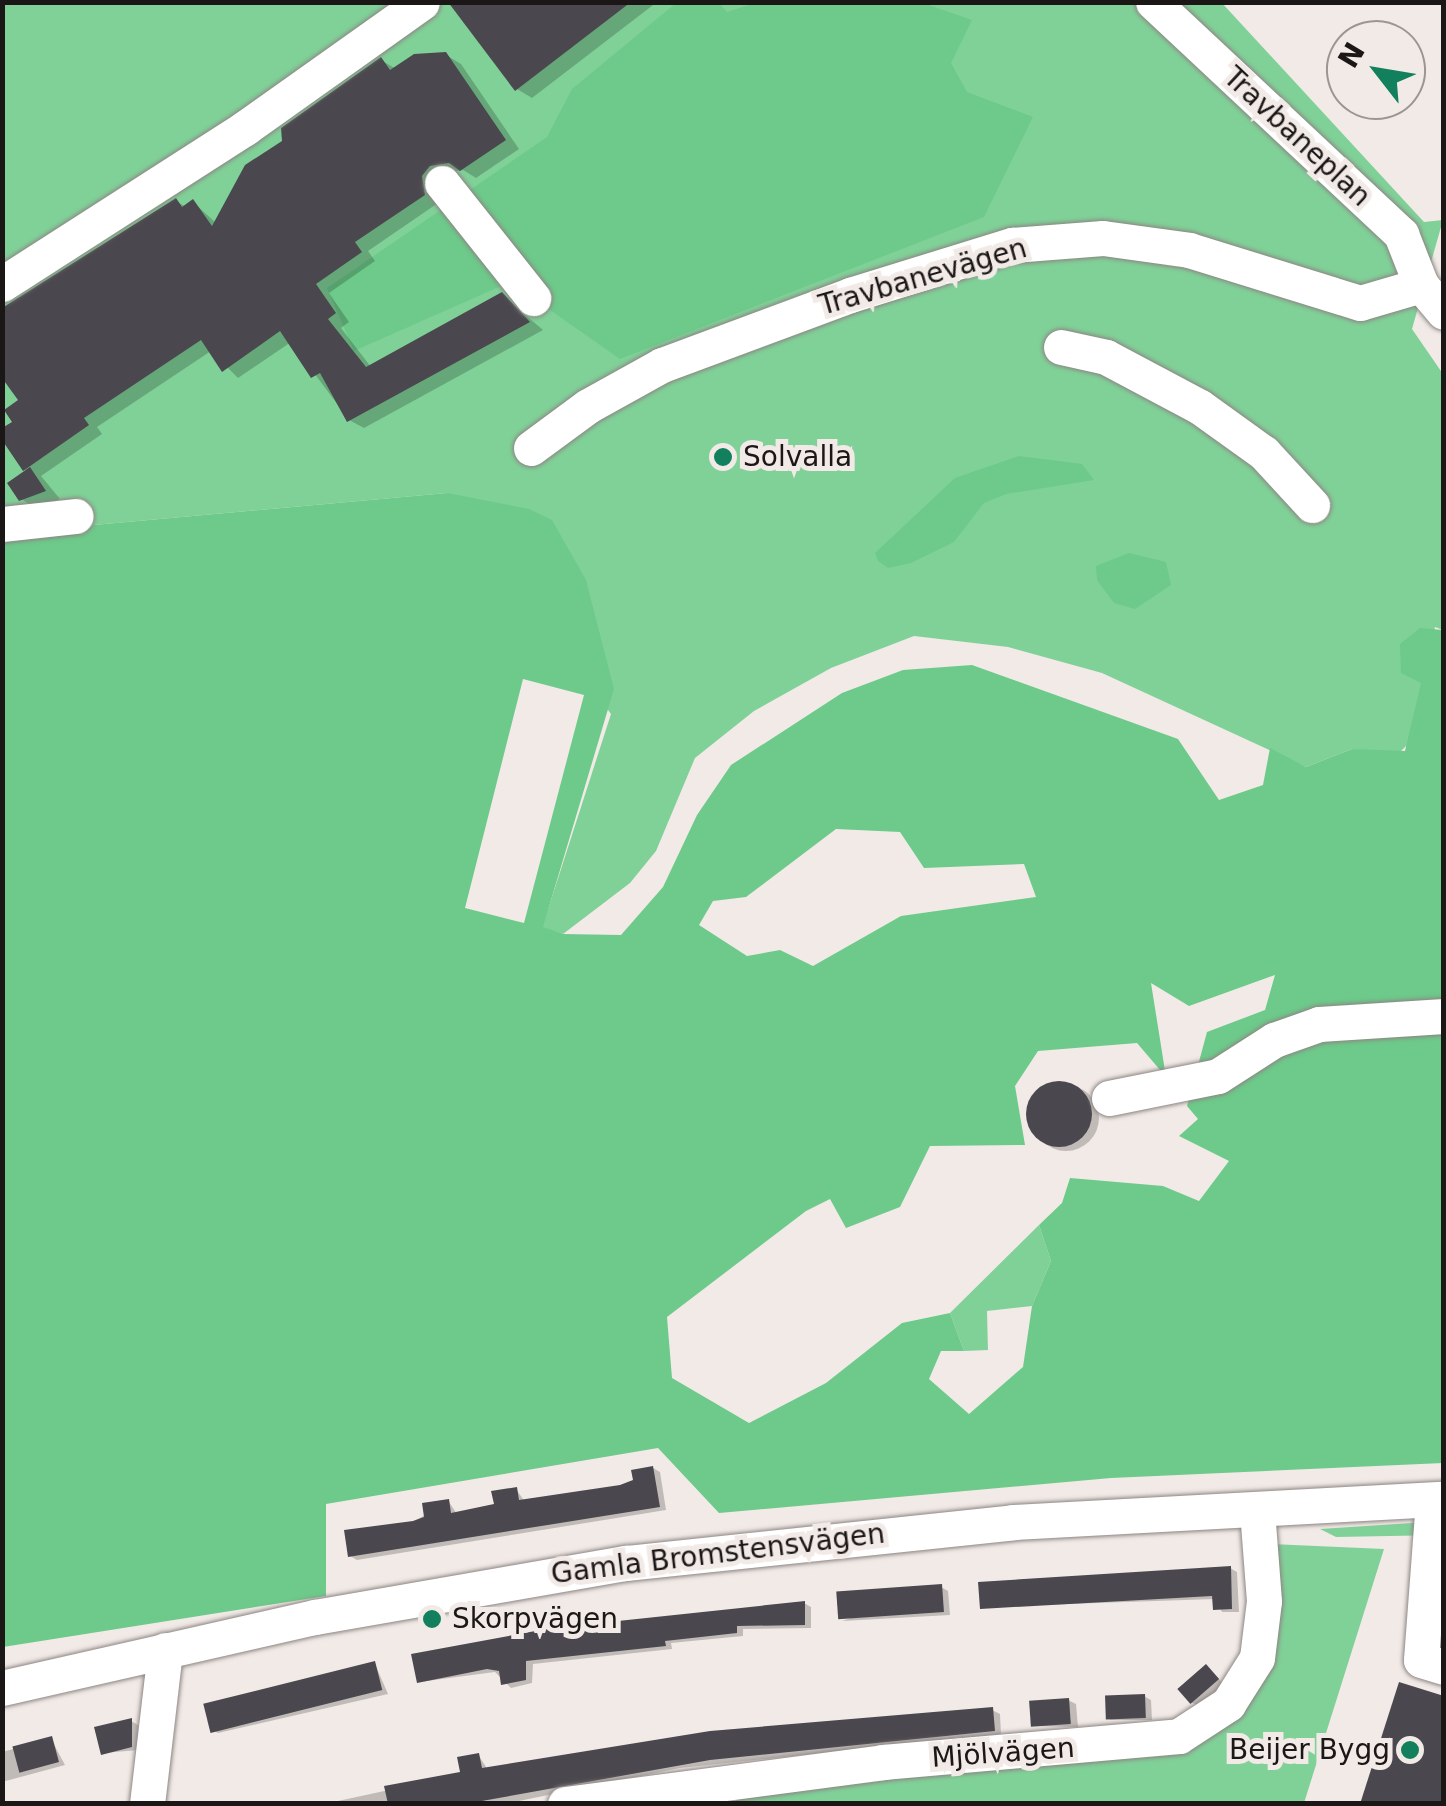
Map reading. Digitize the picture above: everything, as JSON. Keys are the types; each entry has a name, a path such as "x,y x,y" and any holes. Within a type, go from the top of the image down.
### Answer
{"street":[{"path":"2,284 244,128 422,2"},
{"name":"Travbaneplan","path":"1153,2 1401,234 1433,298"},
{"path":"442,183 534,298"},
{"name":"Travbanevägen","path":"531,448 588,406 662,365 850,295 1012,245 1103,238 1189,250 1360,304 1433,298"},
{"path":"1061,347 1106,357 1230,427 1312,504"},
{"path":"1076,380 1106,357"},
{"path":"2,524 76,516"},
{"path":"1109,1098 1218,1076 1274,1040 1318,1024 1444,1016"},
{"path":"1438,1500 1420,1660 1444,1667"},
{"name":"Gamla Bromstensvägen","path":"2,1688 165,1650 626,1562 908,1530 1438,1500"},
{"name":"Mjölvägen","path":"565,1804 700,1782 1188,1732 1228,1704 1257,1658 1264,1600 1256,1508"},
{"path":"147,1804 165,1650"}],"green space":[{"path":"758,2 923,3 972,20 951,63 967,92 1033,117 984,217 620,359 510,282 354,351 327,288 547,137 572,89 676,3 719,3 727,12"},
{"name":"Solvalla","path":"2,3 1222,3 1424,222 1443,220 1412,329 1443,374 1443,630 1435,627 1410,742 1397,755 1352,749 1306,767 1102,673 1008,647 914,636 831,668 754,711 695,758 656,851 630,883 563,934 542,928 611,714 447,493 17,532 2,497"},
{"path":"1019,456 1082,464 1094,480 1006,494 984,503 954,542 911,563 888,568 878,561 875,553 955,478"},
{"path":"447,493 529,509 552,520 586,580 614,689 543,927 563,934 621,935 663,887 697,815 731,765 842,693 903,670 972,665 1178,739 1219,800 1263,785 1270,748 1306,767 1352,749 1405,751 1421,683 1401,673 1400,644 1420,628 1443,630 1443,1463 1111,1478 719,1513 658,1448 326,1504 326,1596 3,1647 2,497 17,532","holes":["523,679 584,695 524,923 465,908","836,829 900,832 924,868 1024,864 1036,897 901,916 813,966 780,950 747,956 699,925 713,901 746,897","1275,975 1265,1010 1207,1032 1187,1106 1198,1119 1179,1136 1229,1161 1199,1201 1163,1186 1070,1178 1062,1203 1039,1225 1051,1261 1032,1306 1023,1367 969,1414 929,1379 941,1351 964,1351 950,1313 902,1323 826,1383 749,1423 672,1378 667,1317 806,1211 830,1199 846,1228 900,1207 930,1146 1025,1145 1015,1086 1038,1051 1137,1043 1166,1077 1151,983 1189,1006"]},
{"path":"1129,553 1166,562 1171,585 1135,609 1114,603 1097,580 1096,566"},
{"path":"1039,1225 1051,1261 1032,1306 987,1311 988,1350 964,1351 950,1313"},
{"path":"1443,1521 1443,1535 1336,1537 1320,1529"},
{"path":"1271,1544 1384,1549 1304,1803 736,1804 737,1788 1237,1712"}],"building":[{"path":"448,2 631,2 515,91"},
{"path":"446,52 506,140 460,171 449,163 430,166 422,176 425,195 355,242 362,252 316,284 336,313 328,319 366,367 502,292 530,322 347,422 320,373 311,378 280,331 222,372 201,340 84,418 89,425 23,471 2,440 2,428 12,422 4,410 18,400 2,378 2,308 176,198 182,207 193,199 212,226 245,165 282,141 281,128 381,57 390,70 414,54"},
{"path":"30,467 46,491 19,501 7,483"},
{"path":"1059,1081 1082,1091 1092,1114 1082,1137 1059,1147 1036,1137 1026,1114 1036,1091"},
{"path":"653,1466 660,1507 348,1557 344,1530 413,1521 424,1517 422,1503 449,1499 451,1513 494,1504 491,1491 517,1487 519,1500 620,1485 633,1480 631,1470"},
{"path":"1231,1566 1232,1609 1213,1610 1212,1596 980,1609 978,1582"},
{"path":"942,1584 944,1612 838,1619 836,1591"},
{"path":"805,1601 805,1625 737,1626 737,1633 665,1641 666,1646 526,1661 526,1680 501,1685 499,1671 487,1669 417,1683 411,1654 552,1628"},
{"path":"375,1661 382,1690 211,1733 203,1704"},
{"path":"1206,1664 1219,1679 1190,1704 1177,1689"},
{"name":"Beijer Bygg","path":"1399,1682 1444,1696 1444,1804 1360,1804"},
{"path":"1145,1694 1146,1718 1106,1719 1105,1695"},
{"path":"1069,1698 1071,1724 1031,1727 1029,1701"},
{"path":"993,1707 995,1731 710,1760 465,1804 388,1804 384,1786 460,1772 457,1757 479,1753 482,1768 710,1731"},
{"path":"132,1718 132,1747 101,1755 94,1727"},
{"path":"52,1736 59,1762 19,1773 12,1747"}],"place":[{"name":"Solvalla","path":"723,457"},
{"name":"Skorpvägen","path":"432,1619"},
{"name":"Beijer Bygg","path":"1410,1750"}]}
